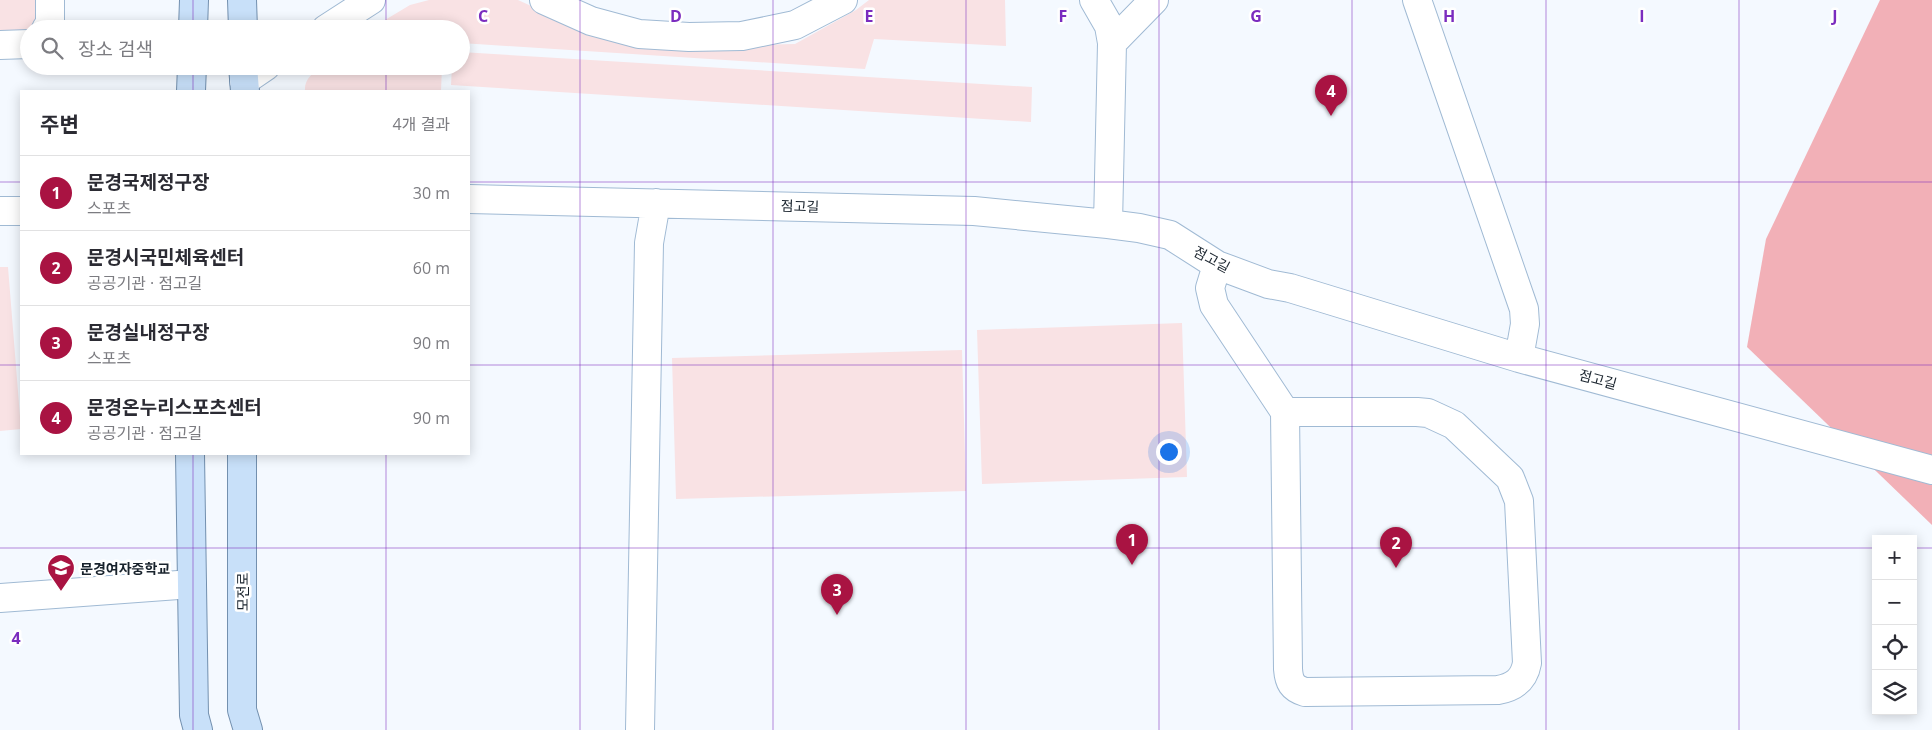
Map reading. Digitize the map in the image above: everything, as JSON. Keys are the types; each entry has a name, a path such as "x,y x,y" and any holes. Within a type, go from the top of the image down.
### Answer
{"main road":[{"path":"193,20 194,0"},
{"path":"242,0 243,20"},
{"path":"191,90 192,75"},
{"path":"190,455 194,716 198,730"},
{"name":"모전로","path":"242,455 242,710 248,730"}],"street":[{"path":"50,0 50,20"},
{"path":"340,20 371,0"},
{"path":"544,0 591,21 639,34 689,37 742,36 794,25 843,0"},
{"path":"1094,0 1110,26 1112,43 1108,224"},
{"path":"1112,43 1154,0"},
{"path":"1417,0 1524,309 1525,324 1519,358"},
{"path":"0,45 20,44"},
{"name":"점고길","path":"470,199 974,211 1139,228 1170,235 1218,265 1268,284 1290,288 1519,358 1932,470"},
{"path":"640,730 649,243 656,203"},
{"path":"0,211 20,210"},
{"path":"1218,265 1210,288 1214,305 1285,412 1289,681 1296,689 1305,692 1498,690 1517,683 1525,674 1527,663 1519,501 1510,478 1454,425 1428,413 1285,412"},
{"path":"0,598 192,584"}],"shaded area":[{"path":"0,0 41,0 37,20 20,20 20,36 0,37"},
{"path":"429,0 518,0 540,10 757,45 795,44 856,10 869,0 1005,0 1006,46 874,39 865,69 470,44 470,20 385,20 410,5"},
{"path":"1880,0 1932,0 1932,525 1747,347 1766,239"},
{"path":"470,53 1032,87 1031,122 451,85 452,75 470,75"},
{"path":"311,75 442,75 441,90 305,90"},
{"path":"0,267 8,267 20,429 0,431"},
{"path":"1182,323 1187,477 982,484 977,330"},
{"path":"962,350 966,491 676,499 672,358"}],"place":[{"name":"문경온누리스포츠센터","path":"1331,116"},
{"name":"문경국제정구장","path":"1132,565"},
{"name":"문경시국민체육센터","path":"1396,568"},
{"name":"문경여자중학교","path":"61,592"},
{"name":"문경실내정구장","path":"837,615"}]}
